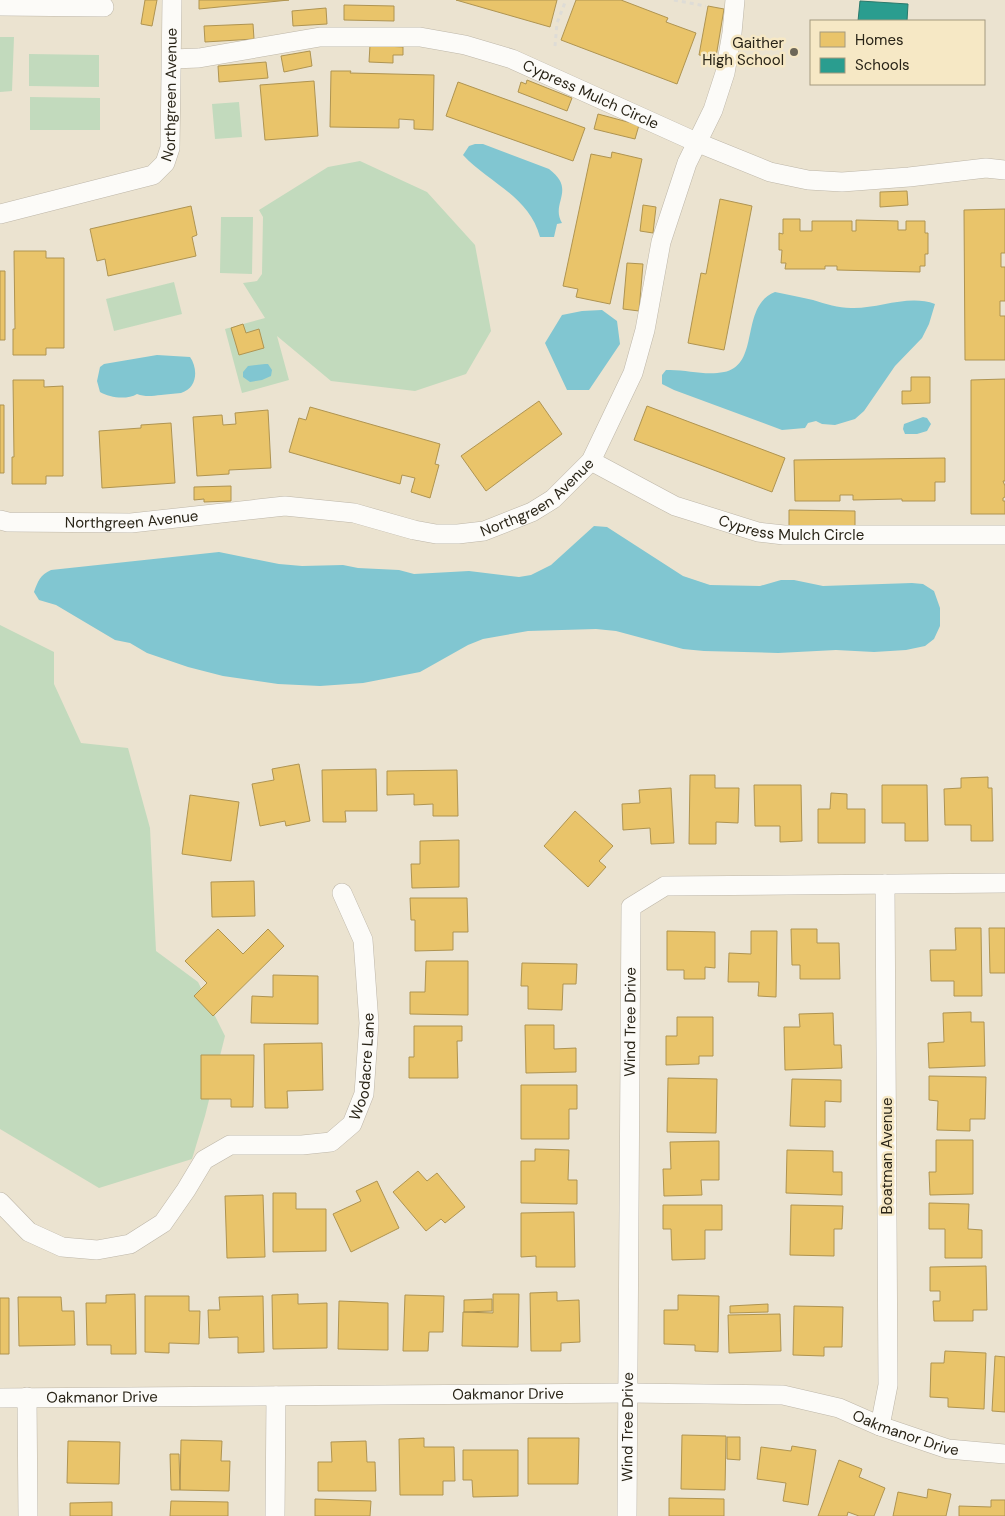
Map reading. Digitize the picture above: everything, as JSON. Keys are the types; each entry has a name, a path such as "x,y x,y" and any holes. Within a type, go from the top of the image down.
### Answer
{"street":[{"name":"Northgreen Avenue","path":"0,214 153,175 165,163 170,148 172,0"},
{"name":"Northgreen Avenue","path":"0,520 8,522 131,523 285,506 354,514 436,534 458,534 484,531 532,512 553,500 591,461 633,373 645,330 662,242 686,163 713,110 725,73 736,0"},
{"path":"0,6 104,7"},
{"name":"Cypress Mulch Circle","path":"172,59 199,58 320,37 420,37 465,45 512,59 696,142 770,172 808,180 842,182 909,177 986,168 1005,170"},
{"name":"Cypress Mulch Circle","path":"591,461 675,506 758,532 784,535 1005,535"},
{"name":"Wind Tree Drive","path":"627,1516 631,908 665,886 1005,883"},
{"name":"Boatman Avenue","path":"880,1426 888,1385 885,884"},
{"name":"Woodacre Lane","path":"0,1202 29,1232 62,1247 97,1250 130,1244 163,1223 204,1160 230,1145 302,1145 331,1142 352,1124 364,1094 369,1023 363,940 342,893"},
{"name":"Oakmanor Drive","path":"0,1398 628,1393 783,1395 839,1408 880,1426 948,1449 1005,1454"},
{"path":"275,1516 276,1396"},
{"path":"27,1397 28,1516"}],"path":[{"path":"554,46 557,23 566,0"},
{"path":"674,0 706,6"}],"green space":[{"path":"0,37 14,37 12,91 0,92"},
{"path":"29,54 99,55 99,87 29,86"},
{"path":"30,97 100,98 100,130 30,130"},
{"path":"239,102 242,137 215,139 212,104"},
{"path":"360,161 427,192 475,245 491,331 466,374 415,391 331,381 277,336 289,380 242,393 225,329 265,318 243,283 257,281 262,274 263,217 259,210 328,167"},
{"path":"221,217 253,217 252,274 220,273"},
{"path":"174,282 182,314 114,331 106,299"},
{"path":"0,625 54,652 54,684 81,743 128,748 150,828 156,951 198,982 225,1036 192,1159 99,1188 0,1129"}],"water":[{"path":"483,144 549,169 557,177 561,183 562,190 559,216 562,223 557,224 554,237 540,237 535,223 518,200 463,155 469,146"},
{"path":"775,292 846,308 862,308 904,301 925,301 935,304 929,324 922,338 895,366 864,411 855,419 835,425 822,424 816,421 808,423 805,428 782,430 662,384 662,375 666,370 717,373 735,367 743,359 757,309 764,299"},
{"path":"602,310 617,321 620,344 589,390 567,390 545,343 562,315"},
{"path":"157,355 190,357 195,372 191,387 181,393 149,396 137,394 124,398 113,397 100,392 97,381 100,367 104,364"},
{"path":"268,364 272,370 271,376 250,382 243,377 243,372 248,366"},
{"path":"923,417 927,418 931,424 927,431 917,434 905,434 904,424"},
{"path":"594,526 607,527 683,576 710,585 760,586 781,580 794,580 823,586 923,584 934,591 940,608 940,626 934,639 925,646 906,650 874,652 836,650 778,653 704,651 683,649 616,631 596,629 528,631 483,639 468,645 420,672 363,683 320,686 278,684 223,676 188,667 147,653 130,643 115,640 56,605 39,600 34,592 40,579 51,570 219,552 279,564 302,566 343,565 358,568 399,570 414,574 469,571 519,577 531,575 551,565"}],"building: Homes":[{"path":"145,0 157,0 152,26 141,24"},
{"path":"199,0 289,0 199,9"},
{"path":"456,0 557,0 550,27"},
{"path":"576,0 621,0 668,18 666,22 696,33 677,84 561,40"},
{"path":"344,5 394,6 394,21 344,20"},
{"path":"708,6 724,9 716,57 699,55"},
{"path":"326,8 327,24 293,26 292,11"},
{"path":"253,24 254,39 205,42 204,26"},
{"path":"370,45 403,47 403,55 393,55 393,63 369,62"},
{"path":"310,51 312,66 284,72 281,56"},
{"path":"266,62 268,78 219,82 218,66"},
{"path":"331,71 434,75 433,130 414,129 414,120 399,119 399,128 330,127"},
{"path":"527,80 572,98 567,111 518,92 521,82 526,84"},
{"path":"314,81 318,136 265,140 260,85"},
{"path":"458,82 585,128 573,161 446,116"},
{"path":"598,114 639,125 635,139 594,129"},
{"path":"612,152 642,159 610,304 576,297 578,289 563,286 591,154 611,158"},
{"path":"907,191 908,205 880,207 880,192"},
{"path":"720,199 752,206 724,350 688,343 701,273 706,274"},
{"path":"643,205 656,207 653,233 640,231"},
{"path":"191,206 197,235 192,237 196,256 108,276 105,259 97,261 90,229"},
{"path":"1005,209 1005,253 1001,253 1001,267 1005,267 1005,301 1000,301 1000,316 1005,316 1005,360 965,360 964,210"},
{"path":"783,219 800,219 800,231 812,231 812,221 852,221 852,231 856,231 856,220 898,221 898,230 906,230 906,221 925,221 925,233 928,233 928,254 925,254 925,266 920,266 920,272 837,270 837,266 825,266 825,269 785,269 786,263 781,263 782,250 779,250 779,233 783,234"},
{"path":"14,251 46,251 46,258 64,258 64,348 46,348 46,355 13,355 13,329 15,329"},
{"path":"627,263 643,264 639,311 623,309"},
{"path":"0,271 5,271 5,340 0,340"},
{"path":"243,324 246,333 259,329 264,348 239,355 231,328"},
{"path":"911,377 930,377 930,403 902,404 902,391 911,391"},
{"path":"1005,379 1005,481 1003,481 1005,497 1003,501 1005,501 1005,514 971,514 971,380"},
{"path":"13,380 44,380 44,387 63,386 63,476 46,476 46,484 12,484 12,457 14,457"},
{"path":"539,401 562,434 486,491 461,456"},
{"path":"0,405 4,405 4,473 0,473"},
{"path":"647,406 785,458 772,492 634,440"},
{"path":"310,407 440,444 435,464 439,465 430,498 411,492 415,478 402,475 400,484 289,452 299,418 306,420"},
{"path":"268,410 271,468 229,470 229,474 197,476 193,417 222,415 223,425 236,424 235,413"},
{"path":"171,423 175,483 102,488 99,431 141,428 141,425"},
{"path":"945,458 945,482 935,482 935,501 902,501 902,499 853,500 853,495 840,495 840,501 795,501 794,460"},
{"path":"231,486 231,501 204,502 204,499 194,500 194,487"},
{"path":"789,510 855,511 855,527 789,526"},
{"path":"299,764 310,821 286,826 285,821 260,826 252,784 274,780 272,769"},
{"path":"376,769 377,811 345,811 346,822 323,822 322,770"},
{"path":"457,770 458,816 433,816 433,804 414,805 414,794 387,795 387,771"},
{"path":"690,775 715,775 715,788 739,788 738,823 716,822 716,844 689,844"},
{"path":"988,777 988,788 992,788 993,841 971,841 971,825 945,825 944,789 961,788 961,778"},
{"path":"754,785 801,785 802,841 780,842 780,826 755,826"},
{"path":"882,785 927,785 928,841 905,841 905,823 882,823"},
{"path":"671,788 674,843 651,844 650,828 623,830 622,804 640,803 639,790"},
{"path":"831,793 847,794 847,809 865,809 865,843 818,843 818,809 830,809"},
{"path":"190,795 239,802 231,861 182,854"},
{"path":"575,811 613,846 599,861 606,867 588,887 544,846"},
{"path":"459,840 459,887 412,888 411,864 420,864 420,841"},
{"path":"254,881 255,916 212,917 211,882"},
{"path":"410,898 467,898 468,932 453,932 453,950 415,951 415,920 411,920"},
{"path":"955,928 981,928 982,996 954,996 954,981 931,981 930,950 956,950"},
{"path":"989,928 1005,928 1005,973 990,973"},
{"path":"218,929 243,954 268,929 284,946 213,1016 194,996 207,983 185,961"},
{"path":"791,929 817,929 817,943 839,943 840,979 800,979 800,965 792,965"},
{"path":"667,931 715,932 715,968 705,967 705,979 684,979 684,970 667,970"},
{"path":"751,931 777,931 776,997 758,996 759,982 728,982 729,953 751,954"},
{"path":"426,961 468,961 468,1015 410,1014 410,992 425,992"},
{"path":"522,963 577,964 576,984 563,984 562,1010 528,1009 528,986 521,986"},
{"path":"273,975 318,976 318,1024 251,1023 252,996 273,997"},
{"path":"971,1012 971,1022 984,1022 985,1066 929,1068 928,1043 944,1042 943,1013"},
{"path":"833,1013 834,1045 841,1045 842,1068 785,1070 784,1027 800,1027 799,1014"},
{"path":"677,1017 713,1017 713,1056 699,1056 699,1064 666,1065 666,1036 677,1036"},
{"path":"525,1025 554,1025 554,1049 576,1048 576,1072 526,1073"},
{"path":"414,1026 462,1026 462,1041 457,1041 458,1078 409,1078 409,1057 414,1057"},
{"path":"322,1043 323,1090 287,1091 288,1108 265,1108 264,1044"},
{"path":"201,1055 254,1055 253,1107 231,1107 231,1099 201,1099"},
{"path":"929,1076 986,1077 985,1119 970,1119 970,1131 937,1130 938,1101 929,1100"},
{"path":"668,1078 717,1079 716,1133 667,1132"},
{"path":"792,1079 841,1080 841,1102 825,1101 825,1127 790,1126"},
{"path":"521,1085 577,1085 577,1109 569,1109 569,1139 521,1139"},
{"path":"936,1140 973,1140 973,1194 930,1195 929,1172 936,1172"},
{"path":"719,1141 719,1180 701,1180 702,1195 664,1196 663,1169 671,1169 670,1142"},
{"path":"535,1149 569,1150 568,1180 577,1180 577,1204 521,1203 521,1161 535,1161"},
{"path":"787,1150 833,1151 833,1172 842,1172 842,1195 786,1193"},
{"path":"418,1171 427,1181 437,1173 465,1207 445,1223 441,1219 426,1231 393,1192"},
{"path":"377,1181 399,1228 351,1252 333,1214 361,1201 356,1191"},
{"path":"273,1193 296,1193 296,1209 326,1209 326,1251 273,1252"},
{"path":"263,1195 265,1257 227,1258 225,1196"},
{"path":"929,1203 969,1204 968,1229 982,1230 982,1258 945,1258 945,1229 929,1229"},
{"path":"663,1205 722,1205 722,1230 705,1230 705,1259 672,1260 671,1229 663,1229"},
{"path":"791,1205 843,1206 842,1229 834,1229 834,1256 790,1255"},
{"path":"574,1212 575,1267 536,1267 536,1256 521,1257 521,1213"},
{"path":"986,1266 987,1310 973,1310 973,1321 934,1321 933,1301 940,1301 940,1291 930,1291 930,1267"},
{"path":"557,1292 557,1301 579,1300 580,1342 561,1343 561,1351 531,1351 530,1293"},
{"path":"135,1294 136,1354 111,1354 111,1345 87,1345 86,1303 106,1303 106,1295"},
{"path":"298,1294 298,1304 327,1303 327,1348 273,1349 272,1295"},
{"path":"493,1294 519,1294 518,1347 462,1346 463,1312 493,1313"},
{"path":"405,1295 444,1296 443,1332 429,1332 428,1351 403,1351"},
{"path":"678,1295 719,1296 718,1352 695,1351 695,1345 664,1344 664,1310 678,1310"},
{"path":"145,1296 189,1296 189,1311 200,1311 199,1344 169,1343 169,1353 145,1352"},
{"path":"263,1296 264,1352 238,1353 238,1337 209,1338 208,1310 220,1310 219,1297"},
{"path":"18,1297 61,1297 62,1311 74,1311 75,1345 19,1346"},
{"path":"0,1298 9,1298 9,1354 0,1354"},
{"path":"492,1299 492,1311 464,1312 464,1300"},
{"path":"339,1301 388,1303 388,1350 338,1349"},
{"path":"768,1304 768,1312 730,1313 730,1306"},
{"path":"794,1306 843,1307 842,1347 824,1347 824,1356 793,1355"},
{"path":"780,1314 781,1351 729,1353 728,1315"},
{"path":"945,1351 986,1353 984,1409 948,1407 948,1398 930,1397 931,1363 944,1363"},
{"path":"995,1356 1005,1357 1005,1412 992,1411"},
{"path":"682,1435 726,1436 725,1490 681,1489"},
{"path":"727,1437 740,1437 740,1460 727,1459"},
{"path":"424,1438 424,1447 454,1447 455,1481 443,1481 443,1495 400,1495 399,1439"},
{"path":"528,1438 579,1438 578,1484 528,1484"},
{"path":"181,1440 222,1441 221,1461 230,1461 229,1491 180,1490"},
{"path":"68,1441 120,1442 119,1484 67,1483"},
{"path":"366,1441 367,1462 375,1462 376,1491 318,1491 318,1462 332,1462 331,1442"},
{"path":"792,1446 816,1450 808,1505 783,1501 786,1483 757,1479 761,1447 791,1451"},
{"path":"463,1450 518,1450 518,1496 473,1497 472,1480 463,1480"},
{"path":"170,1454 179,1454 180,1490 171,1490"},
{"path":"839,1460 862,1469 859,1477 885,1488 874,1516 859,1516 848,1512 847,1516 818,1516"},
{"path":"928,1489 951,1494 946,1516 893,1516 898,1492 927,1498"},
{"path":"669,1498 724,1499 724,1516 669,1516"},
{"path":"315,1499 371,1501 370,1516 315,1516"},
{"path":"991,1500 1005,1500 1005,1516 959,1516 959,1506 991,1507"},
{"path":"171,1501 228,1502 228,1516 170,1516"},
{"path":"112,1502 112,1516 70,1516 70,1503"}],"building: Schools":[{"path":"860,1 908,4 907,20 858,20"}],"place":[{"name":"Gaither High School","path":"794,52"}]}
